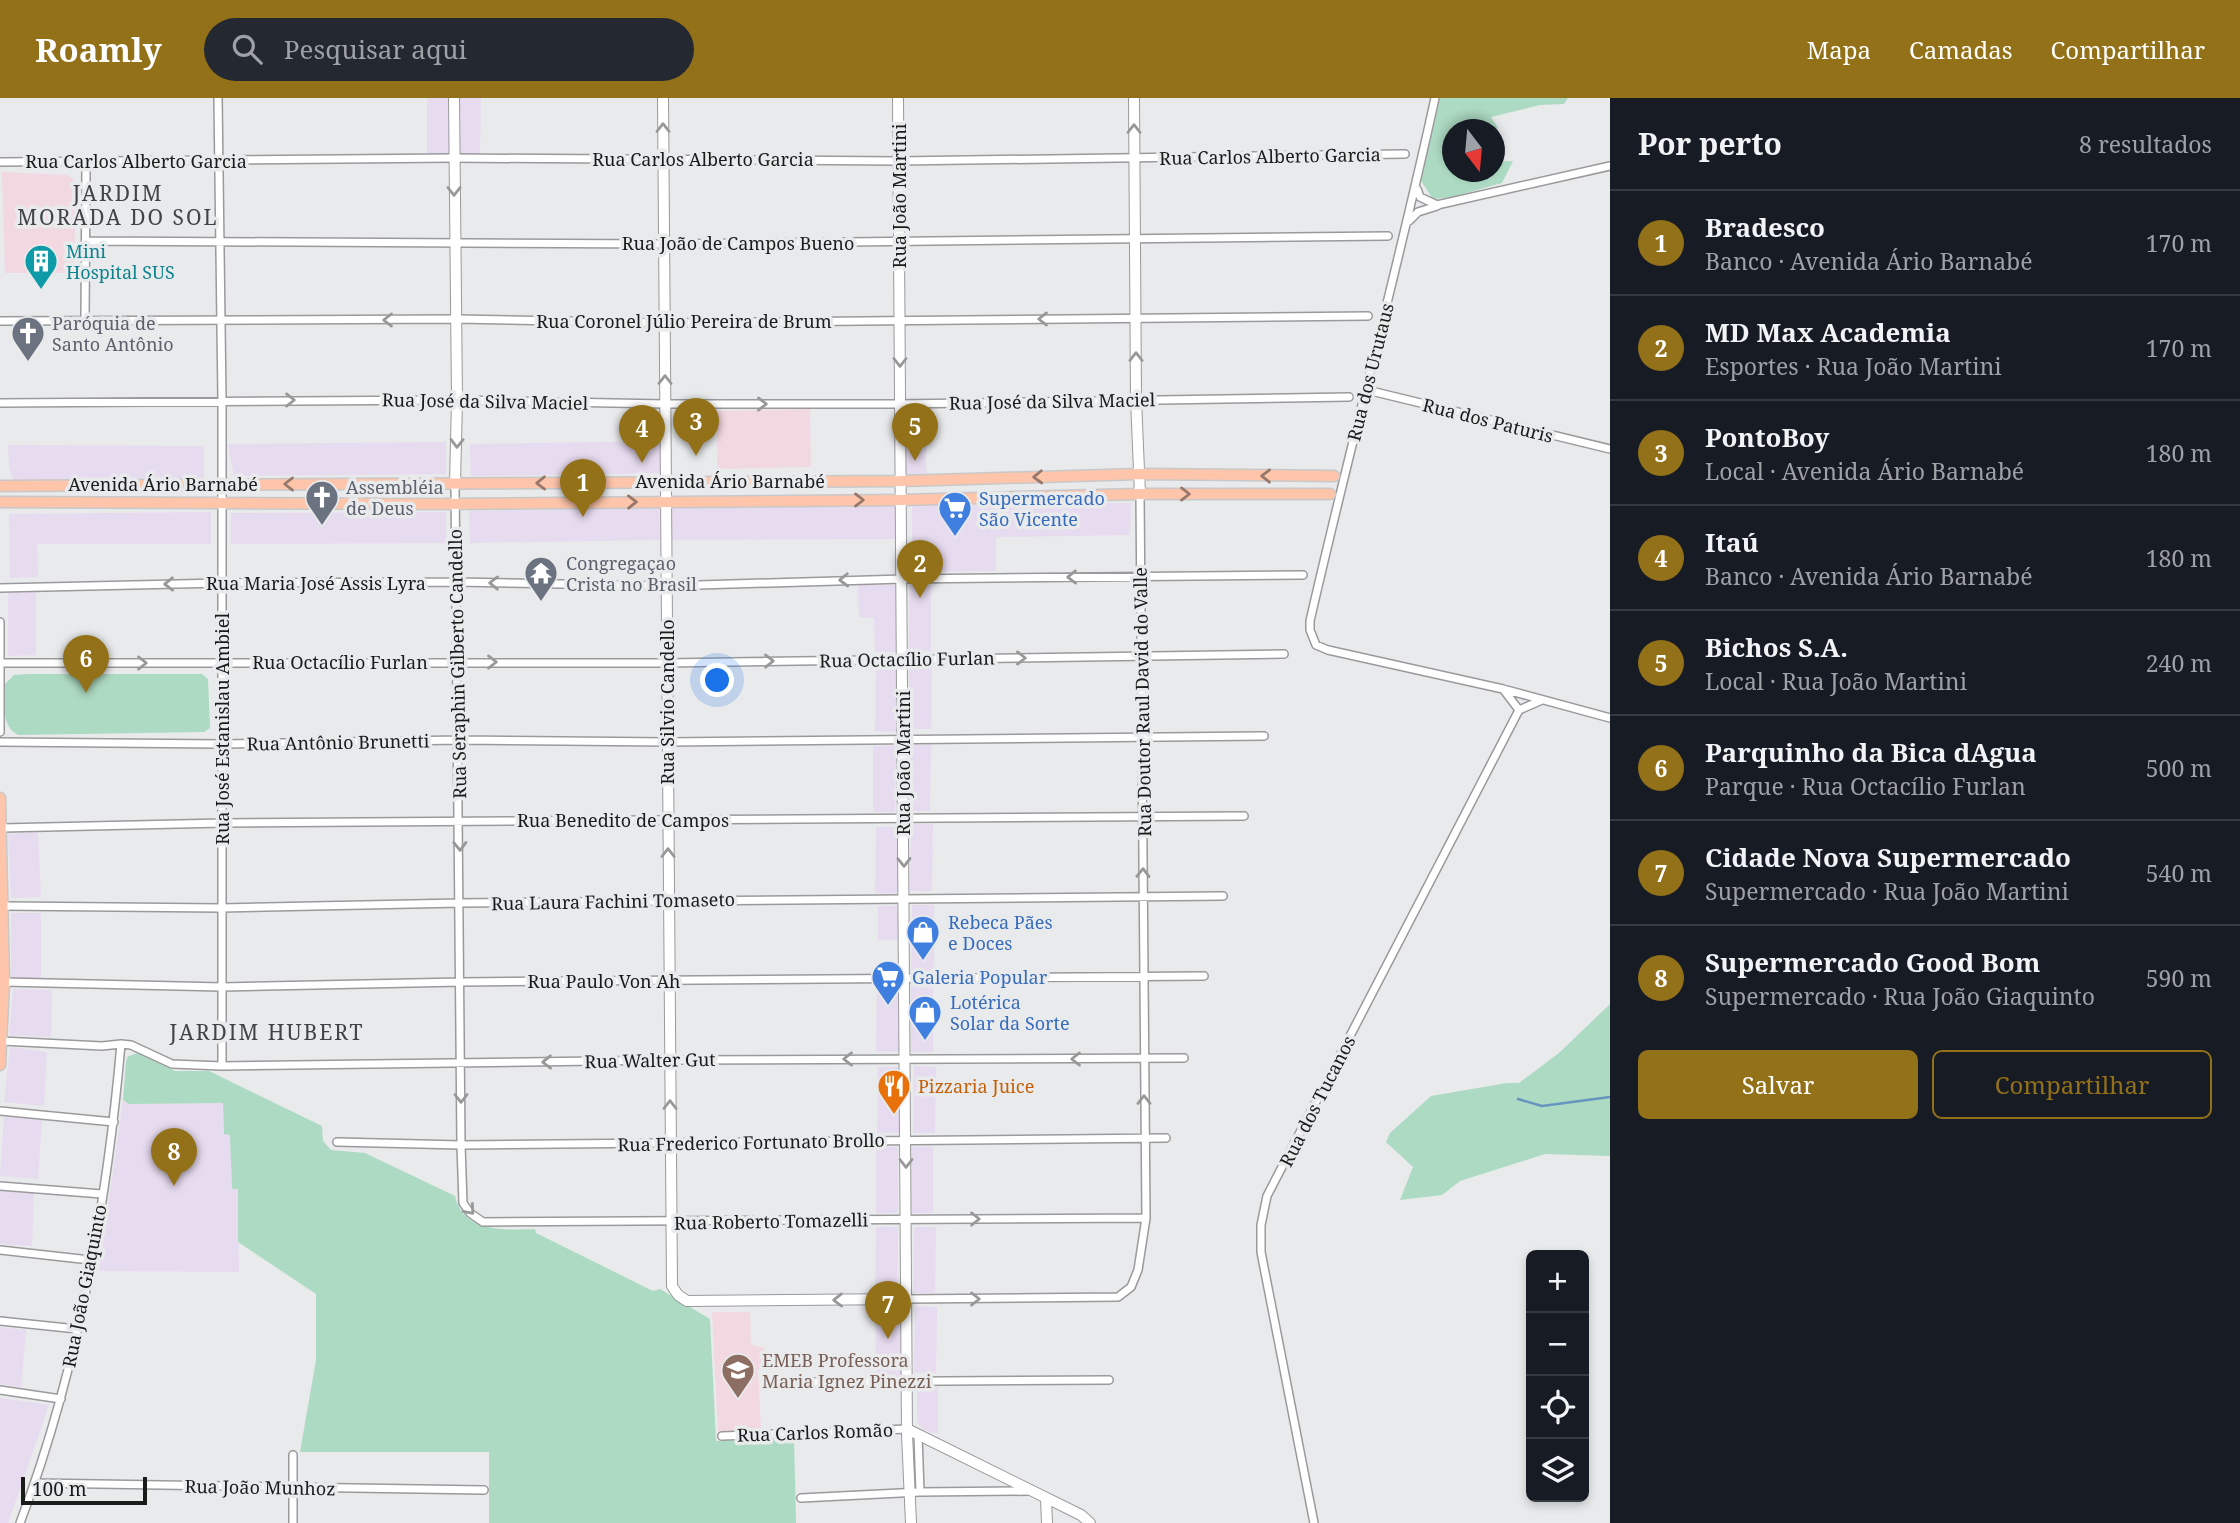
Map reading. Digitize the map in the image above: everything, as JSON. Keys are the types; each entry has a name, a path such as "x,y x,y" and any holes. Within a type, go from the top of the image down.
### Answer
{"main road":[{"name":"Avenida Ário Barnabé","path":"0,486 901,481 1140,474 1334,476"},
{"path":"1292,494 1299,486 1293,477"},
{"name":"Avenida Ário Barnabé","path":"0,502 455,504 901,500 1140,494 1330,494"},
{"path":"0,798 4,906 0,1065"}],"street":[{"name":"Rua José Estanislau Ambiel","path":"218,98 222,400 222,1066"},
{"name":"Rua Seraphin Gilberto Candello","path":"454,98 461,1145"},
{"name":"Rua Silvio Candello","path":"663,98 672,1286 678,1295 687,1301 906,1299"},
{"name":"Rua João Martini","path":"898,98 907,1429 915,1492 911,1523"},
{"name":"Rua Doutor Raul David do Valle","path":"906,1299 1118,1297 1131,1287 1138,1270 1146,1217 1142,897 1144,817 1140,474 1136,400 1134,98"},
{"name":"Rua dos Urutaus","path":"1436,98 1310,621 1312,638 1316,645 1328,650 1503,690"},
{"name":"Rua Carlos Alberto Garcia","path":"0,162 454,158 899,161 1405,154"},
{"path":"86,163 86,322"},
{"path":"1405,229 1410,217 1437,205 1609,167"},
{"path":"1417,181 1416,191 1420,197 1437,205"},
{"name":"Rua João de Campos Bueno","path":"88,241 664,244 1388,236"},
{"name":"Rua Coronel Júlio Pereira de Brum","path":"0,321 456,319 664,323 1368,316"},
{"name":"Rua dos Paturis","path":"1367,390 1610,449"},
{"name":"Rua José da Silva Maciel","path":"0,403 457,400 665,404 901,404 1349,397"},
{"name":"Rua Maria José Assis Lyra","path":"0,588 457,582 666,586 903,579 1303,575"},
{"path":"0,622 0,732"},
{"name":"Rua Octacílio Furlan","path":"0,663 667,663 1284,654"},
{"path":"1503,690 1519,710 1542,700"},
{"path":"1503,690 1606,717 1610,726"},
{"name":"Rua dos Tucanos","path":"1314,1523 1261,1251 1261,1225 1267,1196 1519,710"},
{"name":"Rua Antônio Brunetti","path":"0,742 668,742 1264,736"},
{"name":"Rua Benedito de Campos","path":"2,828 223,823 1244,816"},
{"name":"Rua Laura Fachini Tomaseto","path":"4,906 221,908 460,903 1223,896"},
{"name":"Rua Paulo Von Ah","path":"4,982 222,987 461,982 1204,976"},
{"path":"2,1041 102,1046 121,1044"},
{"name":"Rua Walter Gut","path":"121,1044 131,1045 172,1064 222,1066 905,1058 1184,1058"},
{"name":"Rua João Giaquinto","path":"20,1523 36,1483 61,1399 77,1329 114,1122 121,1044"},
{"path":"0,1111 114,1122"},
{"name":"Rua Frederico Fortunato Brollo","path":"337,1142 461,1145 1166,1138"},
{"name":"Rua Roberto Tomazelli","path":"461,1145 463,1203 470,1213 483,1222 1146,1217"},
{"path":"0,1186 102,1194"},
{"path":"0,1250 90,1260"},
{"path":"0,1321 77,1329"},
{"path":"801,1382 1110,1380"},
{"path":"0,1390 61,1399"},
{"path":"907,1429 1031,1492 1081,1514 1090,1523"},
{"name":"Rua Carlos Romão","path":"722,1436 907,1429"},
{"path":"915,1492 918,1434"},
{"path":"293,1455 293,1523"},
{"name":"Rua João Munhoz","path":"36,1483 484,1490"},
{"path":"801,1498 915,1492 1031,1492"},
{"path":"1046,1499 1046,1523"}],"shaded area":[{"path":"427,98 450,98 449,154 427,154"},
{"path":"458,98 481,98 480,153 458,153"},
{"path":"2,172 67,175 76,182 74,273 5,273"},
{"path":"810,409 811,467 717,469 717,411"},
{"path":"905,410 927,410 926,476 904,476"},
{"path":"660,441 661,473 471,476 470,444"},
{"path":"446,442 446,474 234,476 228,444"},
{"path":"8,445 204,446 204,478 14,481 9,468"},
{"path":"1131,503 1130,535 996,537 996,571 912,572 912,506"},
{"path":"896,505 896,539 672,540 672,506"},
{"path":"659,508 660,540 470,543 469,511"},
{"path":"211,512 211,544 37,544 38,577 10,578 9,514"},
{"path":"446,512 446,543 231,544 231,513"},
{"path":"858,585 899,585 898,652 875,652 874,618 859,617"},
{"path":"909,585 931,585 931,651 909,651"},
{"path":"36,592 36,655 8,656 8,593"},
{"path":"909,662 932,662 931,729 909,729"},
{"path":"876,665 898,665 897,732 875,731"},
{"path":"909,745 931,745 930,811 908,811"},
{"path":"873,746 896,746 895,812 873,812"},
{"path":"911,824 933,824 932,891 910,891"},
{"path":"876,827 898,827 897,893 875,893"},
{"path":"38,832 41,897 11,898 8,834"},
{"path":"912,905 934,905 934,972 911,971"},
{"path":"878,906 899,906 899,940 878,940"},
{"path":"11,913 41,913 41,978 11,978"},
{"path":"877,985 899,985 898,1052 876,1051"},
{"path":"911,986 933,986 933,1052 911,1052"},
{"path":"13,989 52,990 51,1037 9,1035"},
{"path":"10,1047 47,1052 44,1106 4,1102"},
{"path":"914,1066 936,1067 935,1133 913,1133"},
{"path":"878,1067 900,1067 900,1133 877,1133"},
{"path":"123,1100 129,1104 223,1103 224,1134 230,1134 232,1188 238,1189 239,1272 99,1271"},
{"path":"4,1117 42,1120 38,1179 0,1176"},
{"path":"876,1147 898,1147 898,1213 876,1213"},
{"path":"911,1147 933,1147 933,1213 911,1213"},
{"path":"0,1191 34,1193 32,1246 0,1244"},
{"path":"876,1227 898,1227 897,1293 875,1293"},
{"path":"914,1227 936,1227 935,1293 913,1293"},
{"path":"915,1306 937,1307 936,1373 914,1373"},
{"path":"875,1310 900,1310 901,1376 876,1376"},
{"name":"EMEB Professora Maria Ignez Pinezzi","path":"712,1312 750,1312 751,1345 764,1348 768,1368 758,1369 761,1431 718,1433"},
{"path":"0,1327 26,1330 21,1387 0,1384"},
{"path":"917,1387 938,1387 938,1434 924,1430 917,1422"},
{"path":"0,1398 49,1405 8,1523 0,1523"}],"green space":[{"path":"1440,98 1568,98 1564,104 1540,105 1491,117 1492,119 1442,119 1442,182 1502,182 1452,197 1433,199 1421,181"},
{"path":"1505,161 1513,161 1505,177"},
{"path":"202,674 208,679 210,728 204,732 18,735 8,726 6,719 5,684 14,675"},
{"path":"1610,1004 1610,1156 1545,1154 1460,1181 1442,1195 1400,1200 1413,1167 1386,1142 1390,1133 1431,1096 1519,1083 1559,1053"},
{"path":"137,1053 175,1071 209,1071 322,1126 323,1141 331,1150 365,1153 455,1196 467,1217 476,1223 499,1229 535,1229 536,1233 653,1291 660,1289 710,1319 716,1441 794,1438 796,1523 489,1523 489,1452 300,1452 316,1360 316,1294 238,1242 238,1189 232,1189 230,1135 224,1134 223,1103 129,1104 123,1100 127,1057"}],"waterway":[{"path":"1518,1099 1542,1106 1610,1097"}],"place":[{"name":"Mini Hospital SUS","path":"41,291"},
{"name":"Paróquia de Santo Antônio","path":"28,363"},
{"name":"PontoBoy","path":"696,456"},
{"name":"Bichos S.A.","path":"915,461"},
{"name":"Itaú","path":"642,463"},
{"name":"Bradesco","path":"583,517"},
{"name":"Assembléia de Deus","path":"322,527"},
{"name":"Supermercado São Vicente","path":"955,538"},
{"name":"MD Max Academia","path":"920,598"},
{"name":"Congregaçao Crista no Brasil","path":"541,603"},
{"name":"Parquinho da Bica dAgua","path":"86,693"},
{"name":"Rebeca Pães e Doces","path":"923,962"},
{"name":"Galeria Popular","path":"888,1007"},
{"name":"Lotérica Solar da Sorte","path":"925,1042"},
{"name":"Pizzaria Juice","path":"894,1116"},
{"name":"Supermercado Good Bom","path":"174,1186"},
{"name":"Cidade Nova Supermercado","path":"888,1339"},
{"name":"EMEB Professora Maria Ignez Pinezzi","path":"738,1400"}],"district":[{"name":"JARDIM MORADA DO SOL","path":"118,205"},
{"name":"JARDIM HUBERT","path":"267,1032"}]}
